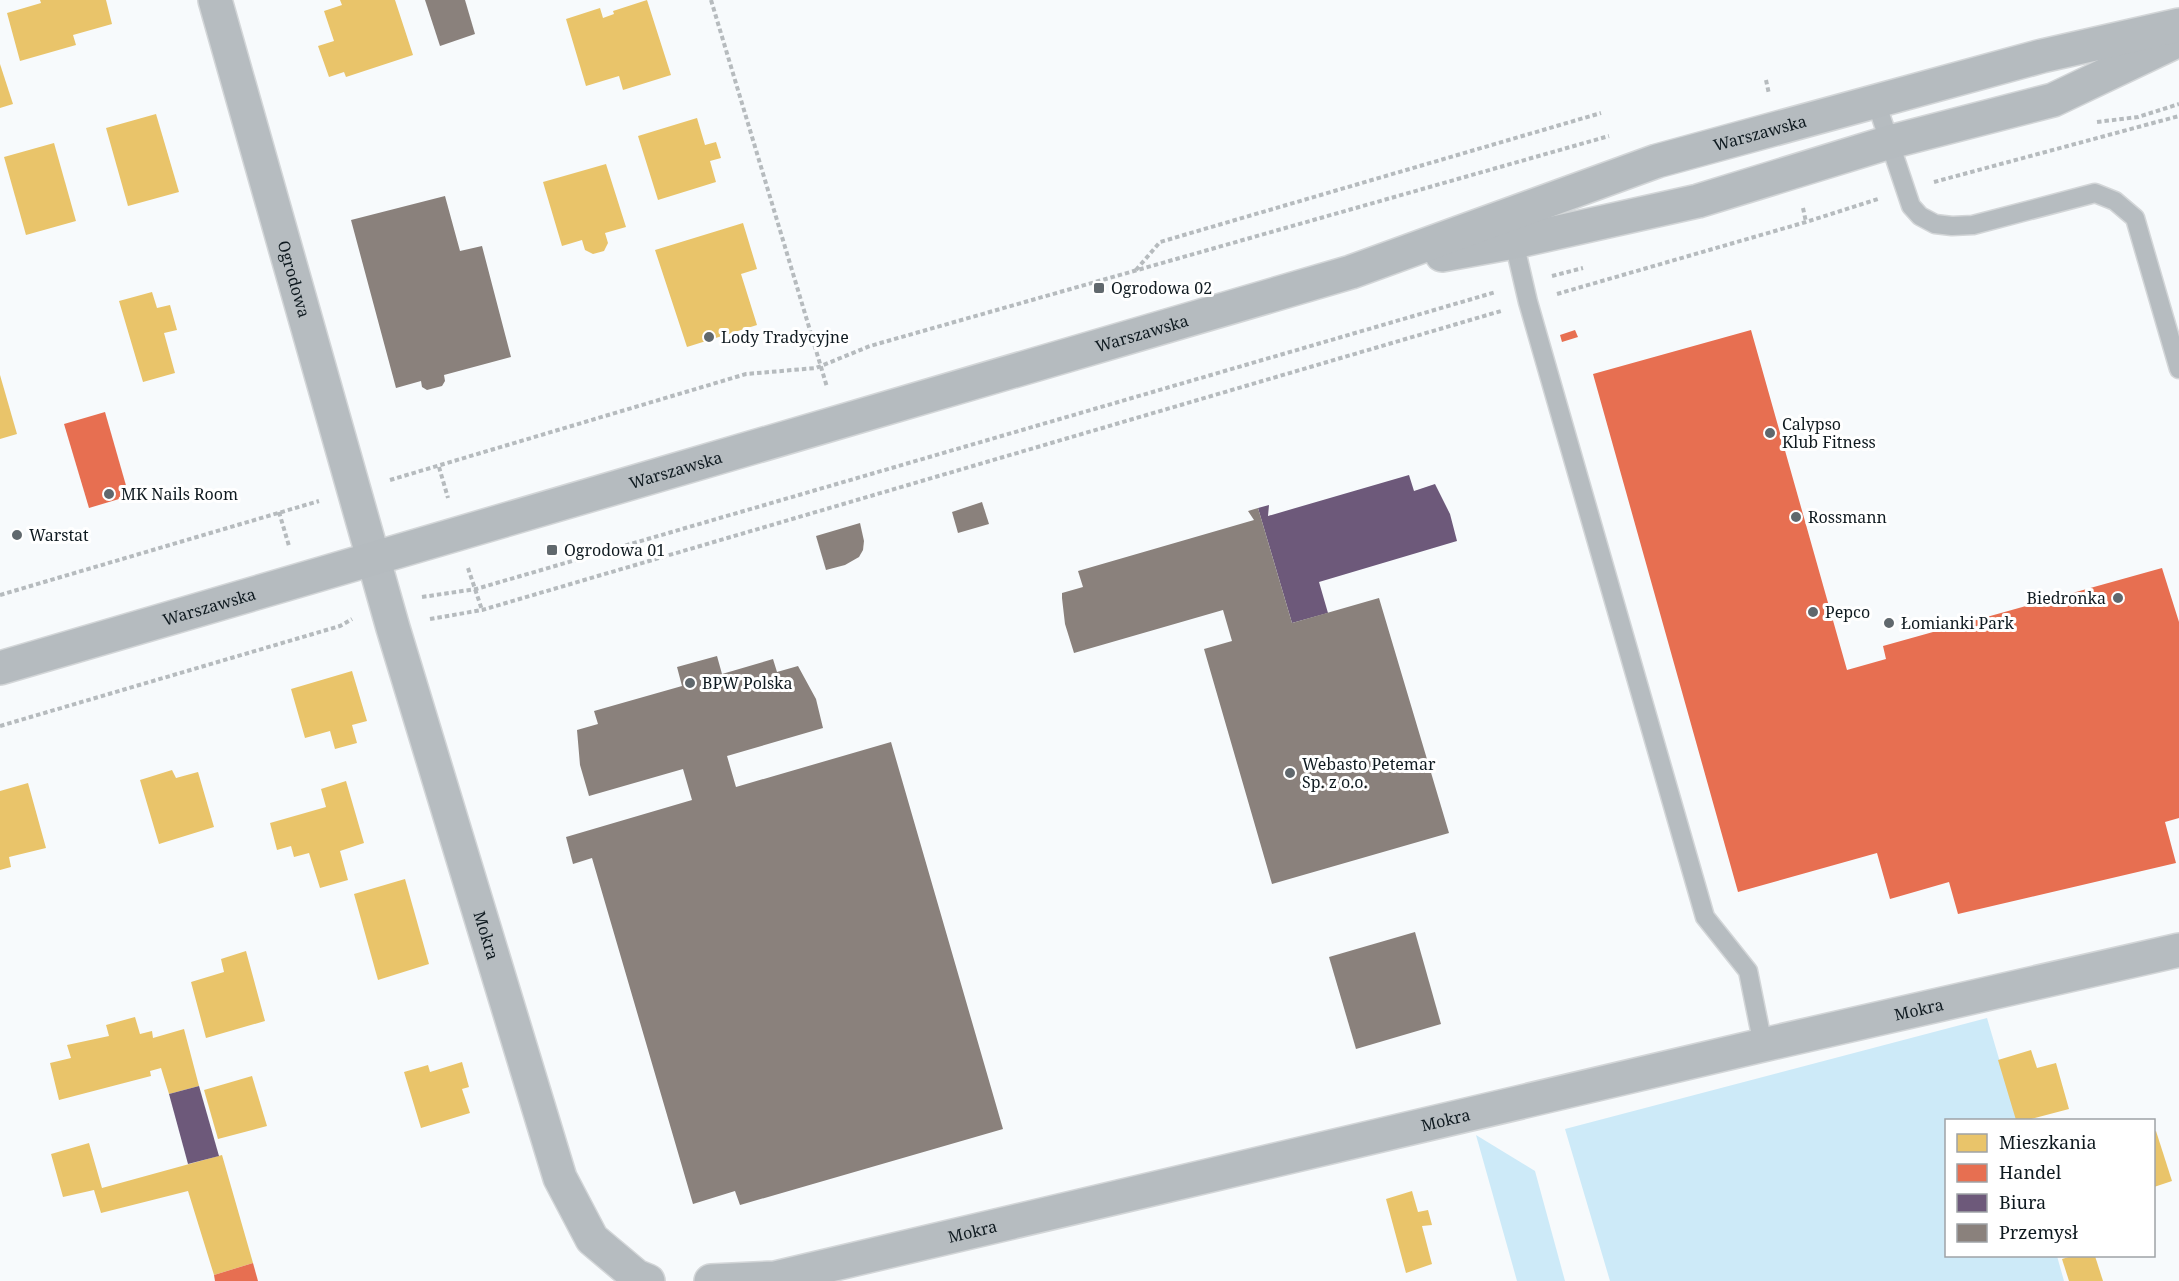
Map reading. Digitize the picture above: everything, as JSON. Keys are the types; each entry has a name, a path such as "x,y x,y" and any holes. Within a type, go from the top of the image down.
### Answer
{"street":[{"name":"Ogrodowa","path":"215,0 374,558"},
{"name":"Warszawska","path":"0,668 1352,272 1657,161 2042,56 2179,25"},
{"name":"Warszawska","path":"1352,272 1514,242 1698,201 1890,142 2053,100 2179,40"},
{"path":"1620,175 1633,215"},
{"name":"Mokra","path":"374,558 560,1178 592,1239 636,1276 648,1281"},
{"name":"Mokra","path":"711,1281 775,1278 1763,1045 2179,950"}],"lane":[{"path":"1876,102 1911,206 1920,216 1935,224 1973,225 2095,193 2115,201 2135,218 2179,369"},
{"path":"1514,242 1528,302 1705,917 1748,971 1763,1045"}],"path":[{"path":"711,0 838,422"},
{"path":"2092,123 2139,117 2179,104"},
{"path":"1135,271 1160,242 1601,112"},
{"path":"426,620 483,610 1806,222 1905,190 2179,116"},
{"path":"388,480 439,467 746,374 816,368 870,346 1609,136"},
{"path":"1792,210 1803,207"},
{"path":"0,726 340,626 361,613 387,605 476,589 1591,266"},
{"path":"439,467 451,509"},
{"path":"0,596 324,500"},
{"path":"279,512 291,555"},
{"path":"467,564 483,610"}],"shaded area":[{"path":"1987,1018 2017,1119 1945,1119 1945,1257 2057,1257 2064,1281 1610,1281 1565,1129"},
{"path":"1476,1135 1535,1171 1565,1281 1517,1281"}],"building: Mieszkania":[{"path":"40,0 106,0 112,24 73,35 76,45 20,61 7,13 41,3"},
{"path":"340,0 395,0 413,55 346,77 344,72 329,77 318,46 334,41 324,11 342,5"},
{"path":"647,0 671,75 623,90 619,76 586,86 566,19 600,8 603,18 614,14 613,11"},
{"path":"0,64 13,104 0,108"},
{"path":"156,114 179,192 128,206 106,128"},
{"path":"697,118 705,145 716,142 721,158 710,161 716,182 658,200 638,136"},
{"path":"54,143 76,221 26,235 4,157"},
{"path":"606,164 626,227 605,233 608,243 604,251 593,254 585,250 582,240 562,246 543,182"},
{"path":"743,223 757,269 741,274 757,325 687,347 655,250"},
{"path":"152,292 157,308 170,305 177,330 164,333 175,373 143,382 119,301"},
{"path":"0,375 17,434 0,439"},
{"path":"352,671 367,721 352,725 357,743 335,749 330,731 305,738 291,689"},
{"path":"172,770 176,778 198,772 214,827 159,844 140,780"},
{"path":"346,781 364,843 340,851 348,880 320,888 309,853 294,857 291,846 277,850 270,823 326,807 321,789"},
{"path":"28,783 46,848 9,857 11,867 0,870 0,791"},
{"path":"405,879 429,964 378,980 354,894"},
{"path":"246,951 265,1021 206,1038 191,982 224,972 221,959"},
{"path":"135,1017 140,1034 152,1031 153,1038 184,1029 199,1086 169,1094 161,1068 150,1071 151,1076 59,1100 50,1063 71,1058 67,1045 109,1036 106,1025"},
{"path":"2031,1050 2037,1068 2056,1063 2069,1109 2031,1119 2016,1119 1998,1060"},
{"path":"462,1062 469,1087 462,1089 470,1113 421,1128 404,1072 428,1065 430,1072"},
{"path":"252,1076 267,1126 218,1139 204,1090"},
{"path":"2155,1132 2172,1181 2155,1187"},
{"path":"89,1143 102,1188 222,1155 253,1263 214,1275 188,1191 101,1213 94,1190 63,1197 51,1154"},
{"path":"1412,1191 1418,1212 1428,1210 1432,1225 1422,1226 1432,1264 1406,1273 1386,1199"},
{"path":"2095,1257 2103,1281 2069,1281 2062,1259"}],"building: Handel":[{"path":"1575,330 1578,337 1562,342 1560,335"},
{"path":"1751,330 1847,670 1886,659 1883,646 2162,568 2179,622 2179,818 2165,822 2176,863 1958,914 1949,882 1890,899 1877,853 1738,892 1593,374"},
{"path":"105,412 129,496 89,508 64,424"},
{"path":"253,1263 258,1281 215,1281 214,1275"}],"building: Biura":[{"path":"1409,475 1414,491 1435,484 1450,514 1457,541 1319,582 1328,613 1292,623 1258,508 1269,505 1268,516"},
{"path":"199,1086 219,1156 188,1164 169,1094"}],"building: Przemysł":[{"path":"425,0 465,0 475,34 440,46"},
{"path":"445,196 460,251 482,246 511,357 444,375 445,381 442,386 427,390 422,387 421,381 396,388 351,220"},
{"path":"982,502 989,524 958,533 952,512"},
{"path":"1258,508 1292,623 1379,598 1449,833 1272,884 1204,649 1232,641 1223,610 1074,653 1065,624 1062,593 1083,587 1078,571 1254,520 1248,511"},
{"path":"860,523 864,541 859,557 845,565 826,570 816,536"},
{"path":"717,656 722,674 773,659 777,672 798,666 816,699 823,728 727,756 736,787 891,742 1003,1129 740,1205 735,1191 693,1204 592,858 573,864 566,837 692,800 683,769 589,796 580,765 577,730 598,724 594,711 682,686 677,667"},
{"path":"1415,932 1441,1024 1356,1049 1329,957"}],"place":[{"name":"Ogrodowa 02","path":"1099,288"},
{"name":"Lody Tradycyjne","path":"709,337"},
{"name":"Calypso Klub Fitness","path":"1770,433"},
{"name":"MK Nails Room","path":"109,494"},
{"name":"Rossmann","path":"1796,517"},
{"name":"Warstat","path":"17,535"},
{"name":"Ogrodowa 01","path":"552,550"},
{"name":"Biedronka","path":"2118,598"},
{"name":"Pepco","path":"1813,612"},
{"name":"Łomianki Park","path":"1889,623"},
{"name":"BPW Polska","path":"690,683"},
{"name":"Webasto Petemar Sp. z o.o.","path":"1290,773"}]}
